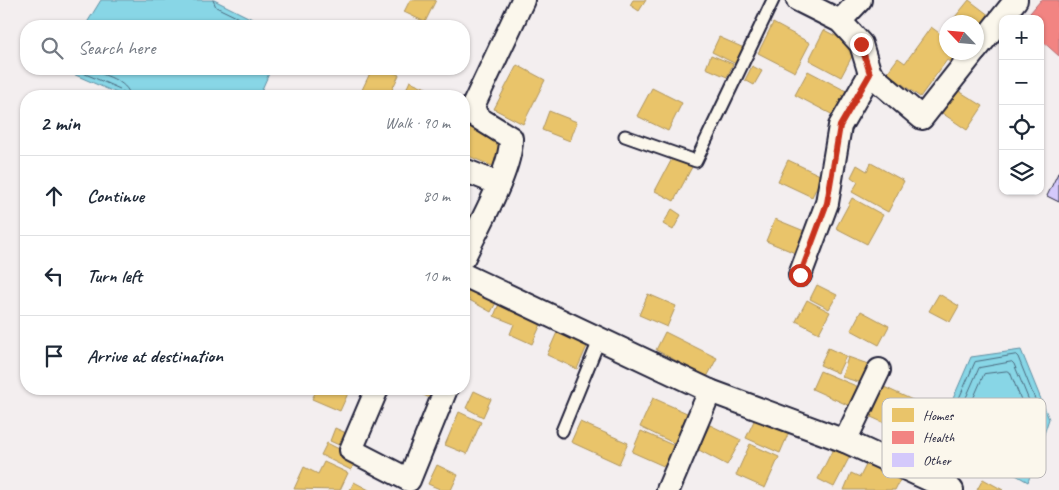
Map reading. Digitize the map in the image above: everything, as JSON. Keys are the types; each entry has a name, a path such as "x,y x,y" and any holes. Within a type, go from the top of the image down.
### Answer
{"street":[{"path":"470,244 499,184 512,148 511,138 477,117 473,106 522,0"},
{"path":"798,0 840,21 861,44 870,74 922,118 968,60"},
{"path":"840,21 860,0"},
{"path":"984,40 1016,0"},
{"path":"800,275 827,203 840,126 870,74"},
{"path":"470,172 499,184"},
{"path":"470,278 710,391 845,441 882,458"},
{"path":"845,441 879,370"},
{"path":"668,490 710,391"},
{"path":"374,395 351,450 408,480 443,395"},
{"path":"926,478 952,490"}],"lane":[{"path":"625,136 696,161 773,0"},
{"path":"562,431 600,338"}],"water":[{"path":"101,0 214,0 254,20 89,20"},
{"path":"76,75 268,75 262,90 109,90"},
{"path":"1021,350 1040,398 953,398 971,357"},
{"path":"1046,412 1049,419 1046,428"},
{"path":"1021,478 1029,478 1028,482"}],"building: Homes":[{"path":"410,0 436,0 426,20 421,20 404,12"},
{"path":"633,0 646,0 639,11 630,5"},
{"path":"969,0 994,19 984,31 984,15 957,15"},
{"path":"773,23 810,43 795,72 758,53"},
{"path":"931,27 939,33 939,60 947,60 920,97 887,73 898,58 905,63"},
{"path":"824,30 857,47 841,77 809,60"},
{"path":"719,37 744,48 736,64 712,52"},
{"path":"711,55 733,64 727,77 706,68"},
{"path":"947,60 956,60 953,64"},
{"path":"517,65 545,80 523,124 494,109"},
{"path":"752,66 762,71 754,85 745,80"},
{"path":"808,71 846,91 833,115 795,95"},
{"path":"369,75 399,75 392,90 362,90"},
{"path":"410,81 430,90 406,90"},
{"path":"652,88 682,103 668,131 637,116"},
{"path":"954,88 983,106 967,130 939,111"},
{"path":"549,111 577,122 570,141 542,130"},
{"path":"470,122 509,139 497,168 470,157"},
{"path":"673,157 692,167 674,201 655,191"},
{"path":"788,160 822,176 812,197 778,181"},
{"path":"871,163 904,181 888,212 852,192 858,182 851,177 857,165 867,171"},
{"path":"852,198 883,215 867,244 836,228"},
{"path":"672,209 681,215 673,230 663,224"},
{"path":"775,219 814,235 805,257 766,241"},
{"path":"470,284 498,299 491,312 470,300"},
{"path":"817,285 837,295 829,309 810,299"},
{"path":"648,294 676,306 667,327 639,315"},
{"path":"939,294 959,306 950,322 929,311"},
{"path":"807,300 830,312 819,333 796,321"},
{"path":"499,304 542,322 532,344 510,334 514,324 494,316"},
{"path":"861,311 889,326 879,345 851,330"},
{"path":"558,330 588,344 577,369 547,355"},
{"path":"665,332 717,358 707,377 656,350"},
{"path":"828,348 846,356 838,373 820,365"},
{"path":"848,357 871,365 865,384 842,377"},
{"path":"820,371 861,388 852,407 812,389"},
{"path":"884,387 908,398 882,398 882,422 871,417"},
{"path":"474,391 491,399 483,417 466,408"},
{"path":"314,395 347,395 340,411 312,399"},
{"path":"423,395 434,395 432,399"},
{"path":"653,398 696,417 682,447 640,427"},
{"path":"759,410 792,425 780,453 746,438"},
{"path":"459,412 481,422 467,454 445,445"},
{"path":"580,422 628,443 619,464 571,442"},
{"path":"710,425 741,440 727,465 697,449"},
{"path":"335,428 353,436 348,449 330,441"},
{"path":"641,431 677,447 668,468 632,452"},
{"path":"327,443 357,458 351,470 321,455"},
{"path":"750,444 779,457 765,488 736,475"},
{"path":"834,447 850,456 834,487 818,479"},
{"path":"868,461 882,467 882,478 901,478 895,490 844,490 851,473 860,477"},
{"path":"324,462 348,473 340,490 294,489 304,467 318,474"},
{"path":"437,465 458,475 451,490 442,490 428,484"},
{"path":"983,479 1003,490 977,490"},
{"path":"354,482 369,490 350,490"}],"building: Health":[{"path":"1041,0 1059,0 1059,56 1044,43 1044,15 1028,15"}],"building: Other":[{"path":"1059,171 1059,202 1047,196"}],"route":[{"path":"800,275 827,203 840,126 844,116 870,74 861,44"}]}
